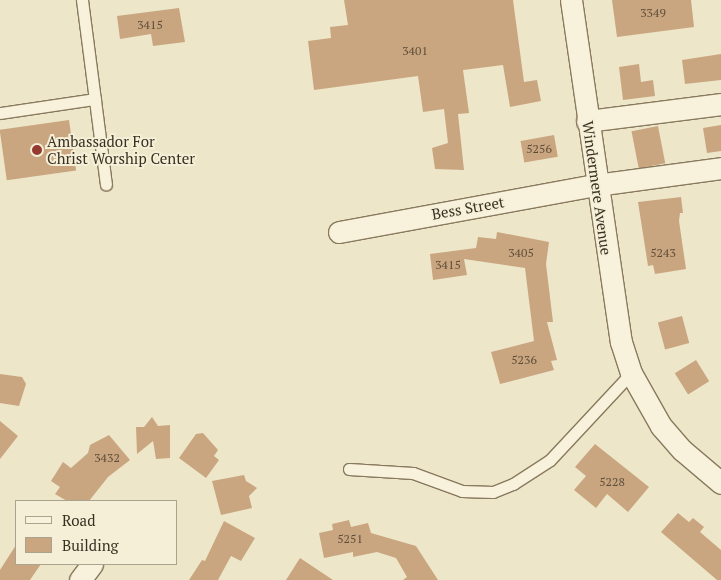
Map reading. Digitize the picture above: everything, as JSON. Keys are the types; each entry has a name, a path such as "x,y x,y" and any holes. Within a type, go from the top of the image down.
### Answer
{"street":[{"name":"Windermere Avenue","path":"571,0 615,315 631,374 661,426 682,450 721,483"},
{"path":"587,121 721,104"},
{"name":"Bess Street","path":"339,232 596,185 721,168"},
{"path":"80,580 91,565"}],"lane":[{"path":"82,0 106,184"},
{"path":"0,113 95,99"},
{"path":"349,469 414,473 462,491 493,492 513,484 550,460 631,374"}],"building":[{"path":"344,0 513,0 524,82 537,80 541,101 510,107 503,65 463,70 469,113 458,114 464,170 435,169 432,148 448,143 444,109 423,112 418,76 314,90 308,41 331,38 330,27 348,25"},
{"path":"612,0 691,0 694,27 617,37"},
{"path":"179,8 185,42 153,46 151,34 120,39 117,16"},
{"path":"721,54 721,80 685,84 682,60"},
{"path":"639,64 641,82 653,80 655,96 623,100 619,67"},
{"name":"Ambassador For Christ Worship Center","path":"69,120 76,171 7,180 0,130"},
{"path":"721,125 721,151 707,153 703,128"},
{"path":"658,126 665,163 639,168 631,131"},
{"path":"554,135 558,157 524,163 521,141"},
{"path":"681,197 683,213 680,213 679,221 686,269 655,274 653,265 648,266 638,202"},
{"path":"497,232 549,242 546,264 553,322 547,322 557,360 551,361 554,370 500,384 491,352 534,341 525,268 464,259 467,275 433,280 430,254 476,248 478,237 496,239"},
{"path":"682,316 689,343 665,350 658,322"},
{"path":"696,360 709,381 688,394 675,373"},
{"path":"0,374 22,377 26,384 19,406 0,403"},
{"path":"152,417 158,426 170,425 170,458 156,459 153,441 137,454 136,427 144,427"},
{"path":"0,421 18,436 0,459"},
{"path":"203,433 218,450 214,456 219,460 206,478 179,458 196,434"},
{"path":"109,435 130,460 108,477 90,500 65,500 55,494 60,487 51,481 63,462 71,468 88,453 90,445"},
{"path":"595,444 649,487 628,512 607,494 596,508 574,490 586,476 575,467"},
{"path":"244,475 246,481 257,488 249,496 252,508 221,515 212,481"},
{"path":"678,513 689,522 693,518 704,527 700,532 721,550 721,580 717,580 661,532"},
{"path":"349,520 351,527 368,523 371,533 416,546 438,580 403,580 407,577 396,558 377,552 353,557 353,552 324,558 319,533 333,530 332,524"},
{"path":"224,521 255,538 241,561 231,556 218,580 189,580 202,560 205,561"},
{"path":"15,547 15,565 40,565 30,580 0,580 0,570"},
{"path":"300,558 333,580 286,580"}],"place":[{"name":"Ambassador For Christ Worship Center","path":"37,150"}]}
